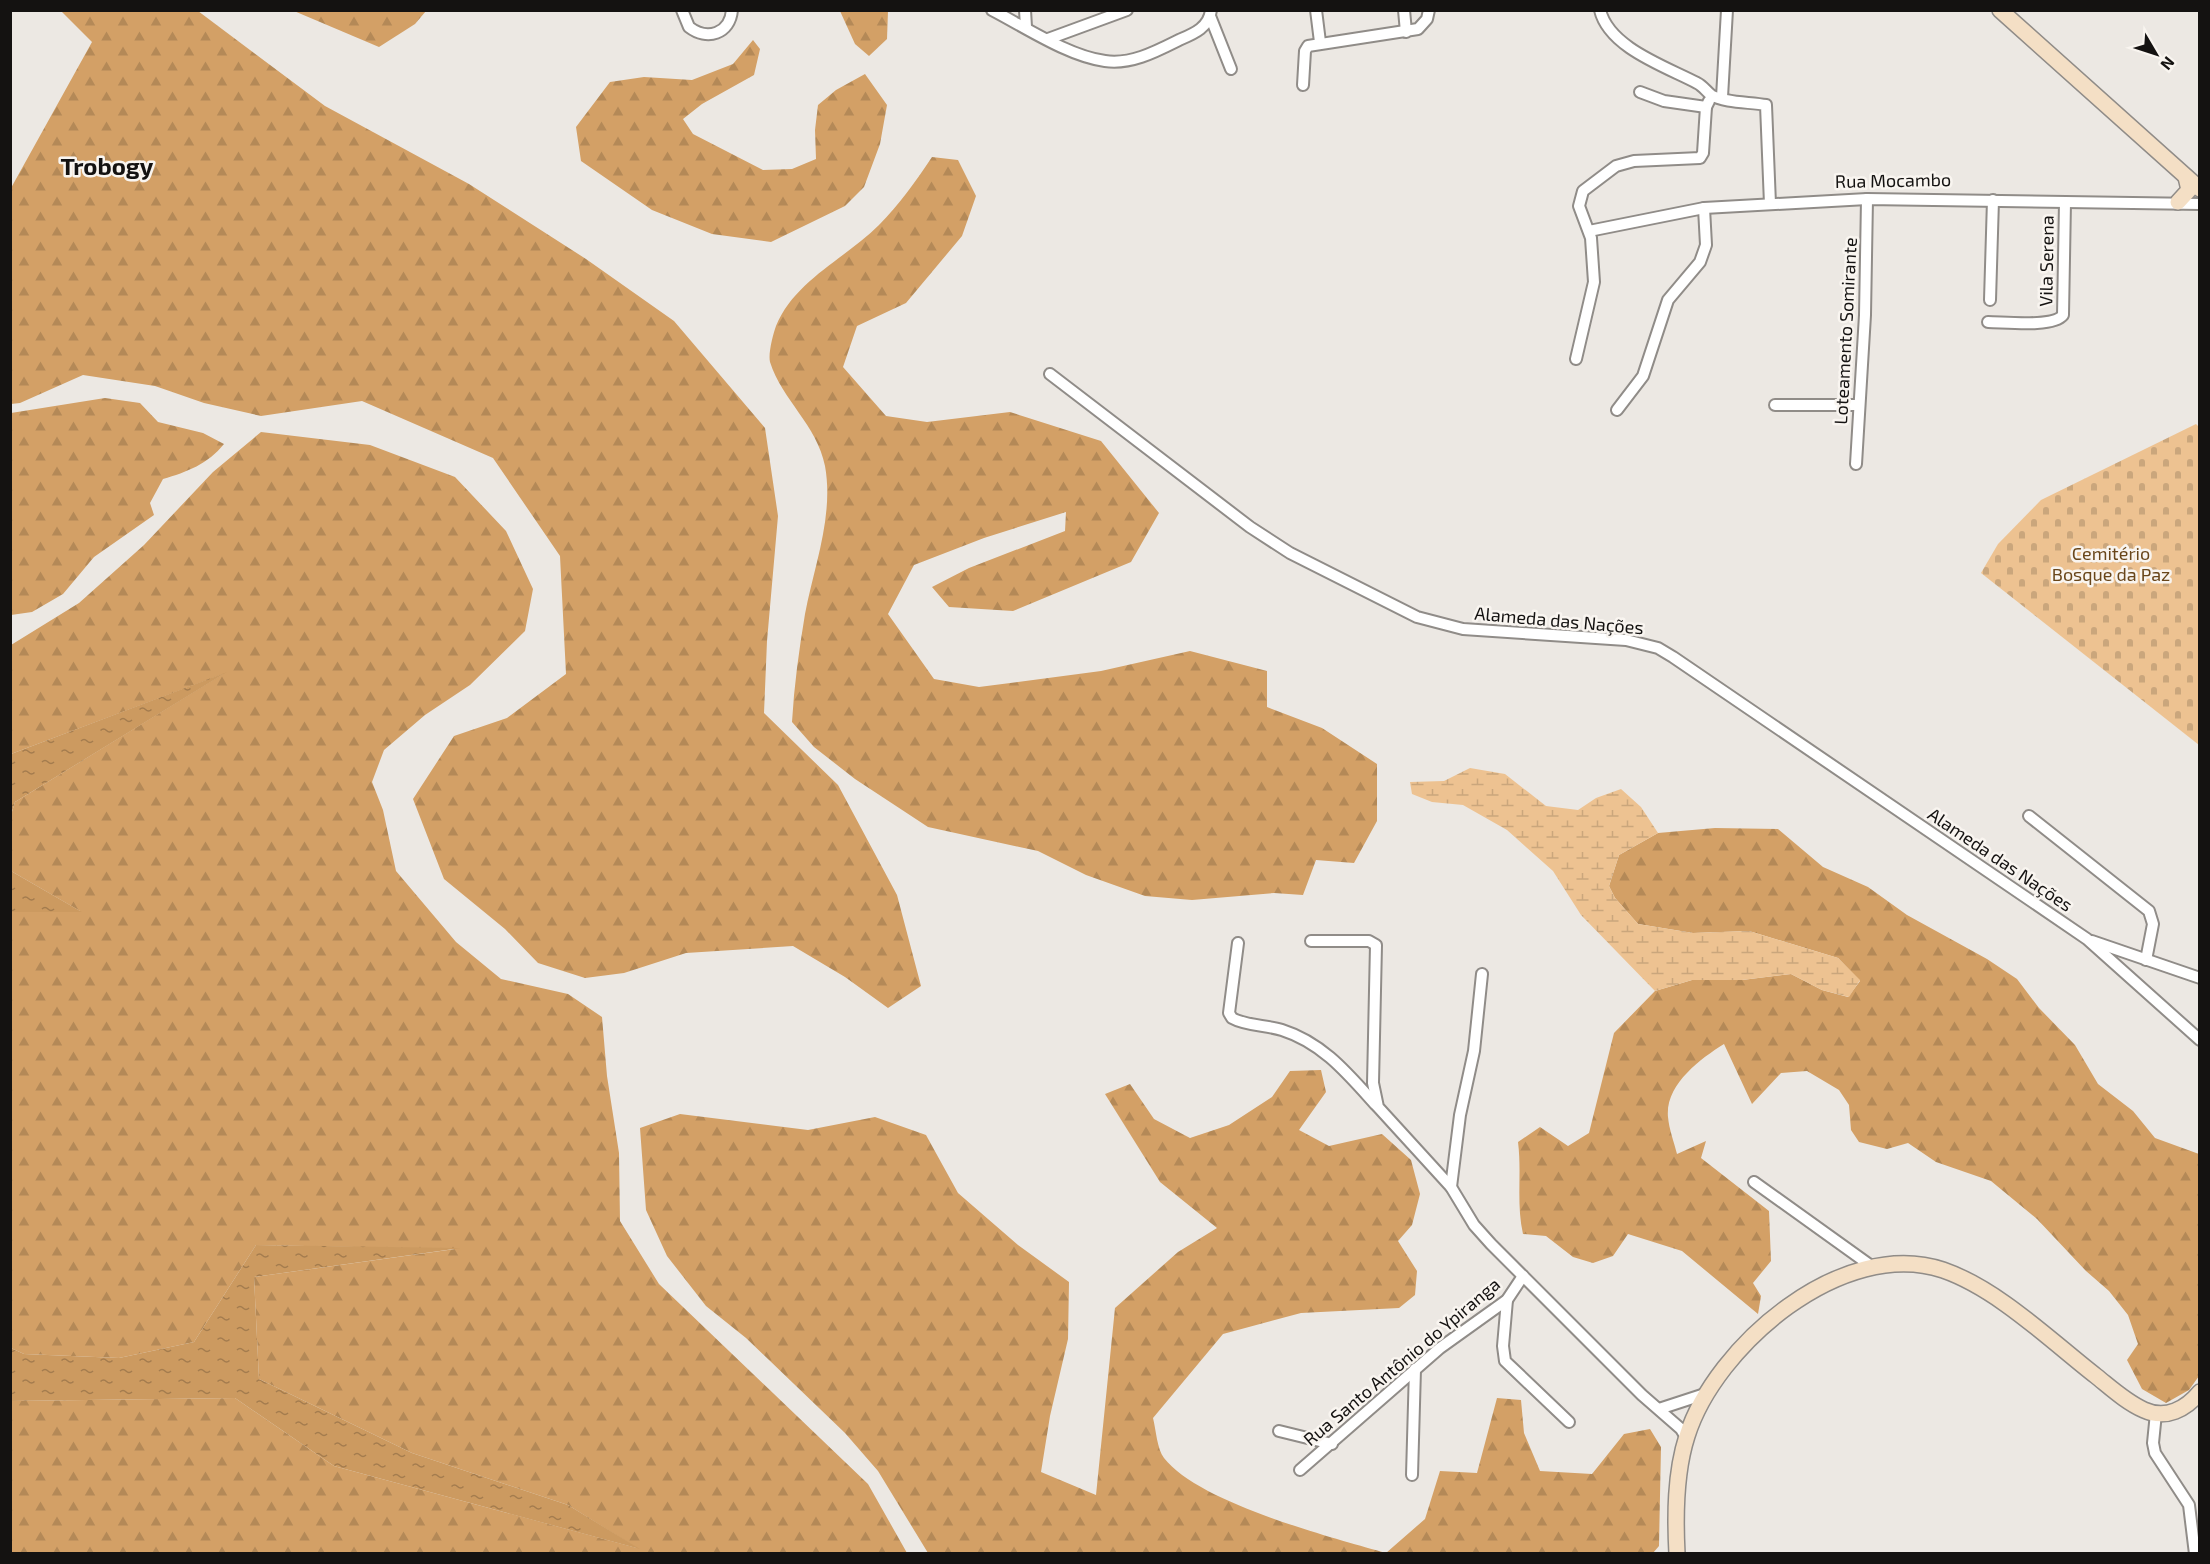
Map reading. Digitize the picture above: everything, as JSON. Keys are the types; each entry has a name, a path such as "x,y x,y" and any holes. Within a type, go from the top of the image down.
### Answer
{"main road":[{"path":"2000,10 2199,189"},
{"path":"2178,202 2189,190 2186,177"},
{"path":"1677,1554 1677,1493 1686,1437 1708,1393 1753,1336 1787,1306 1847,1275 1874,1268 1905,1264 1944,1270 1973,1284 2023,1318 2121,1396 2146,1411 2168,1414 2177,1411 2199,1392"}],"street":[{"path":"682,10 689,27 703,35 719,33 725,28 732,10"},
{"path":"992,10 1048,39 1105,61 1120,61 1144,56 1198,31 1210,13"},
{"path":"1025,10 1026,27"},
{"path":"1048,39 1127,10"},
{"path":"1316,10 1320,42"},
{"path":"1404,10 1406,32"},
{"path":"1600,10 1610,30 1623,42 1661,66 1699,84 1716,96 1767,107 1766,140 1770,204"},
{"path":"1576,359 1593,295 1594,267 1589,231 1581,213 1579,199 1583,191 1616,166 1634,161 1697,159 1703,153 1706,107 1716,96 1727,10"},
{"path":"1210,13 1231,69"},
{"path":"1303,85 1306,49 1320,42 1418,29 1428,15"},
{"path":"1640,92 1665,101 1706,107"},
{"name":"Rua Mocambo","path":"1589,231 1704,208 1867,199 2199,204"},
{"name":"Loteamento Somirante","path":"1856,464 1867,199"},
{"path":"1989,300 1993,200"},
{"name":"Vila Serena","path":"1988,322 2042,323 2056,321 2063,315 2065,202"},
{"path":"1617,410 1643,375 1668,300 1700,262 1706,245 1704,208"},
{"name":"Alameda das Nações","path":"1050,374 1250,527 1290,553 1418,617 1463,629 1626,640 1658,648 2087,939 2199,1040"},
{"path":"1775,405 1860,405"},
{"path":"2029,816 2149,911 2153,924 2146,960"},
{"name":"Alameda das Nações","path":"2087,939 2199,978"},
{"path":"1311,941 1369,941 1376,945 1373,1083 1378,1107"},
{"name":"Rua Santo Antônio do Ypiranga","path":"1238,943 1229,1013 1232,1018 1283,1030 1312,1043 1337,1062 1450,1187 1474,1225 1523,1276 1681,1429 1686,1437"},
{"path":"1450,1187 1460,1115 1474,1051 1482,974"},
{"path":"1754,1182 1874,1268"},
{"name":"Rua Santo Antônio do Ypiranga","path":"1300,1470 1415,1369 1507,1300 1523,1276"},
{"path":"1507,1300 1504,1361 1569,1422"},
{"path":"1412,1475 1415,1369"},
{"path":"1659,1409 1708,1393"},
{"path":"2156,1413 2153,1443 2156,1453 2189,1505 2195,1554"},
{"path":"1279,1431 1332,1444"}],"green space":[{"path":"61,11 198,11 325,106 469,184 586,259 674,321 765,428 778,516 767,641 764,713 838,785 897,895 921,986 888,1008 845,977 793,946 686,953 624,973 585,978 538,963 505,929 444,879 413,799 454,736 507,718 566,674 560,556 493,458 362,401 261,416 204,403 155,386 83,375 20,403 11,404 11,188 92,42"},
{"path":"294,11 426,11 415,24 379,47"},
{"path":"840,11 888,11 887,39 869,56 855,44"},
{"path":"753,40 760,49 754,75 702,104 683,119 693,134 763,170 792,169 816,159 815,130 818,105 836,90 865,74 887,105 880,144 864,187 845,206 771,242 712,234 652,210 581,161 576,127 610,82 644,77 692,80 733,64"},
{"path":"932,157 958,160 976,196 962,236 906,303 857,326 843,367 886,416 927,422 1010,412 1101,441 1159,513 1131,562 1013,611 949,607 932,587 969,568 1065,531 1066,512 984,538 914,565 888,614 934,679 979,687 1101,671 1190,651 1267,671 1267,707 1322,728 1377,764 1377,821 1354,863 1316,860 1303,895 1274,893 1192,900 1145,896 1086,875 1038,851 928,827 855,779 814,747 792,722 805,614 825,522 827,485 825,466 815,438 775,376 770,362 772,339 784,310 795,296 879,225"},
{"path":"105,398 140,403 158,422 203,433 224,444 211,457 196,466 163,479 150,503 154,515 94,557 63,594 32,612 11,615 11,413"},
{"name":"Cemitério Bosque da Paz","path":"2196,424 2200,428 2199,745 1981,573 1998,544 2041,500"},
{"path":"261,432 370,445 455,477 506,531 533,589 525,631 470,685 425,715 384,750 372,782 383,810 396,871 456,942 501,979 568,994 602,1017 607,1076 619,1153 620,1221 659,1284 868,1484 907,1553 11,1553 11,1401 235,1398 334,1466 637,1548 568,1505 412,1453 259,1379 254,1277 455,1249 256,1245 194,1342 119,1358 24,1354 11,1348 11,912 80,911 11,871 11,815 15,802 223,674 11,754 11,645 79,603 144,545 213,472"},
{"path":"1470,768 1505,774 1546,806 1578,810 1596,798 1621,789 1641,807 1658,833 1619,855 1609,886 1615,898 1638,924 1693,933 1749,931 1838,958 1860,980 1849,997 1822,990 1791,974 1742,980 1692,980 1655,991 1581,915 1553,871 1507,830 1463,805 1432,802 1412,794 1410,782 1444,781"},
{"path":"1715,828 1778,829 1823,867 1868,887 1907,915 1987,959 2017,979 2039,1008 2075,1045 2098,1084 2133,1111 2155,1138 2199,1154 2199,1376 2189,1390 2166,1403 2142,1389 2127,1360 2138,1344 2128,1315 2109,1291 2086,1271 2037,1219 1991,1181 1936,1162 1908,1143 1887,1149 1859,1142 1851,1130 1849,1105 1839,1090 1807,1071 1781,1073 1752,1104 1724,1044 1695,1065 1678,1084 1672,1094 1668,1117 1677,1154 1706,1141 1701,1158 1769,1211 1771,1261 1753,1283 1761,1296 1758,1314 1682,1251 1628,1234 1613,1256 1593,1263 1573,1257 1546,1236 1523,1234 1518,1142 1540,1127 1568,1146 1589,1133 1614,1033 1655,991 1692,980 1742,980 1791,974 1822,990 1848,997 1860,981 1838,958 1749,931 1693,933 1638,924 1615,898 1609,886 1619,855 1658,833"},
{"path":"1321,1070 1326,1092 1299,1130 1329,1146 1382,1134 1411,1160 1420,1194 1412,1225 1398,1241 1417,1271 1415,1295 1399,1308 1301,1313 1223,1334 1153,1418 1158,1445 1164,1458 1181,1474 1206,1490 1235,1504 1300,1528 1386,1553 928,1553 878,1471 845,1433 746,1338 706,1306 667,1256 646,1210 640,1128 680,1114 808,1130 875,1117 926,1135 958,1193 1018,1245 1069,1282 1068,1339 1050,1416 1041,1472 1096,1495 1115,1308 1178,1252 1217,1228 1160,1182 1105,1094 1130,1084 1154,1119 1190,1138 1229,1125 1272,1097 1290,1071"},
{"path":"1497,1398 1521,1400 1524,1433 1540,1471 1592,1474 1624,1434 1650,1429 1661,1447 1659,1546 1653,1553 1386,1553 1425,1519 1440,1471 1477,1473"}],"water":[{"path":"227,672 15,802 11,815 11,754"},
{"path":"11,871 82,912 11,912"},
{"path":"256,1245 461,1248 254,1277 259,1379 412,1453 568,1505 640,1549 334,1466 235,1398 11,1401 11,1348 24,1354 119,1358 194,1342"}],"district":[{"name":"Trobogy","path":"107,167"}]}
